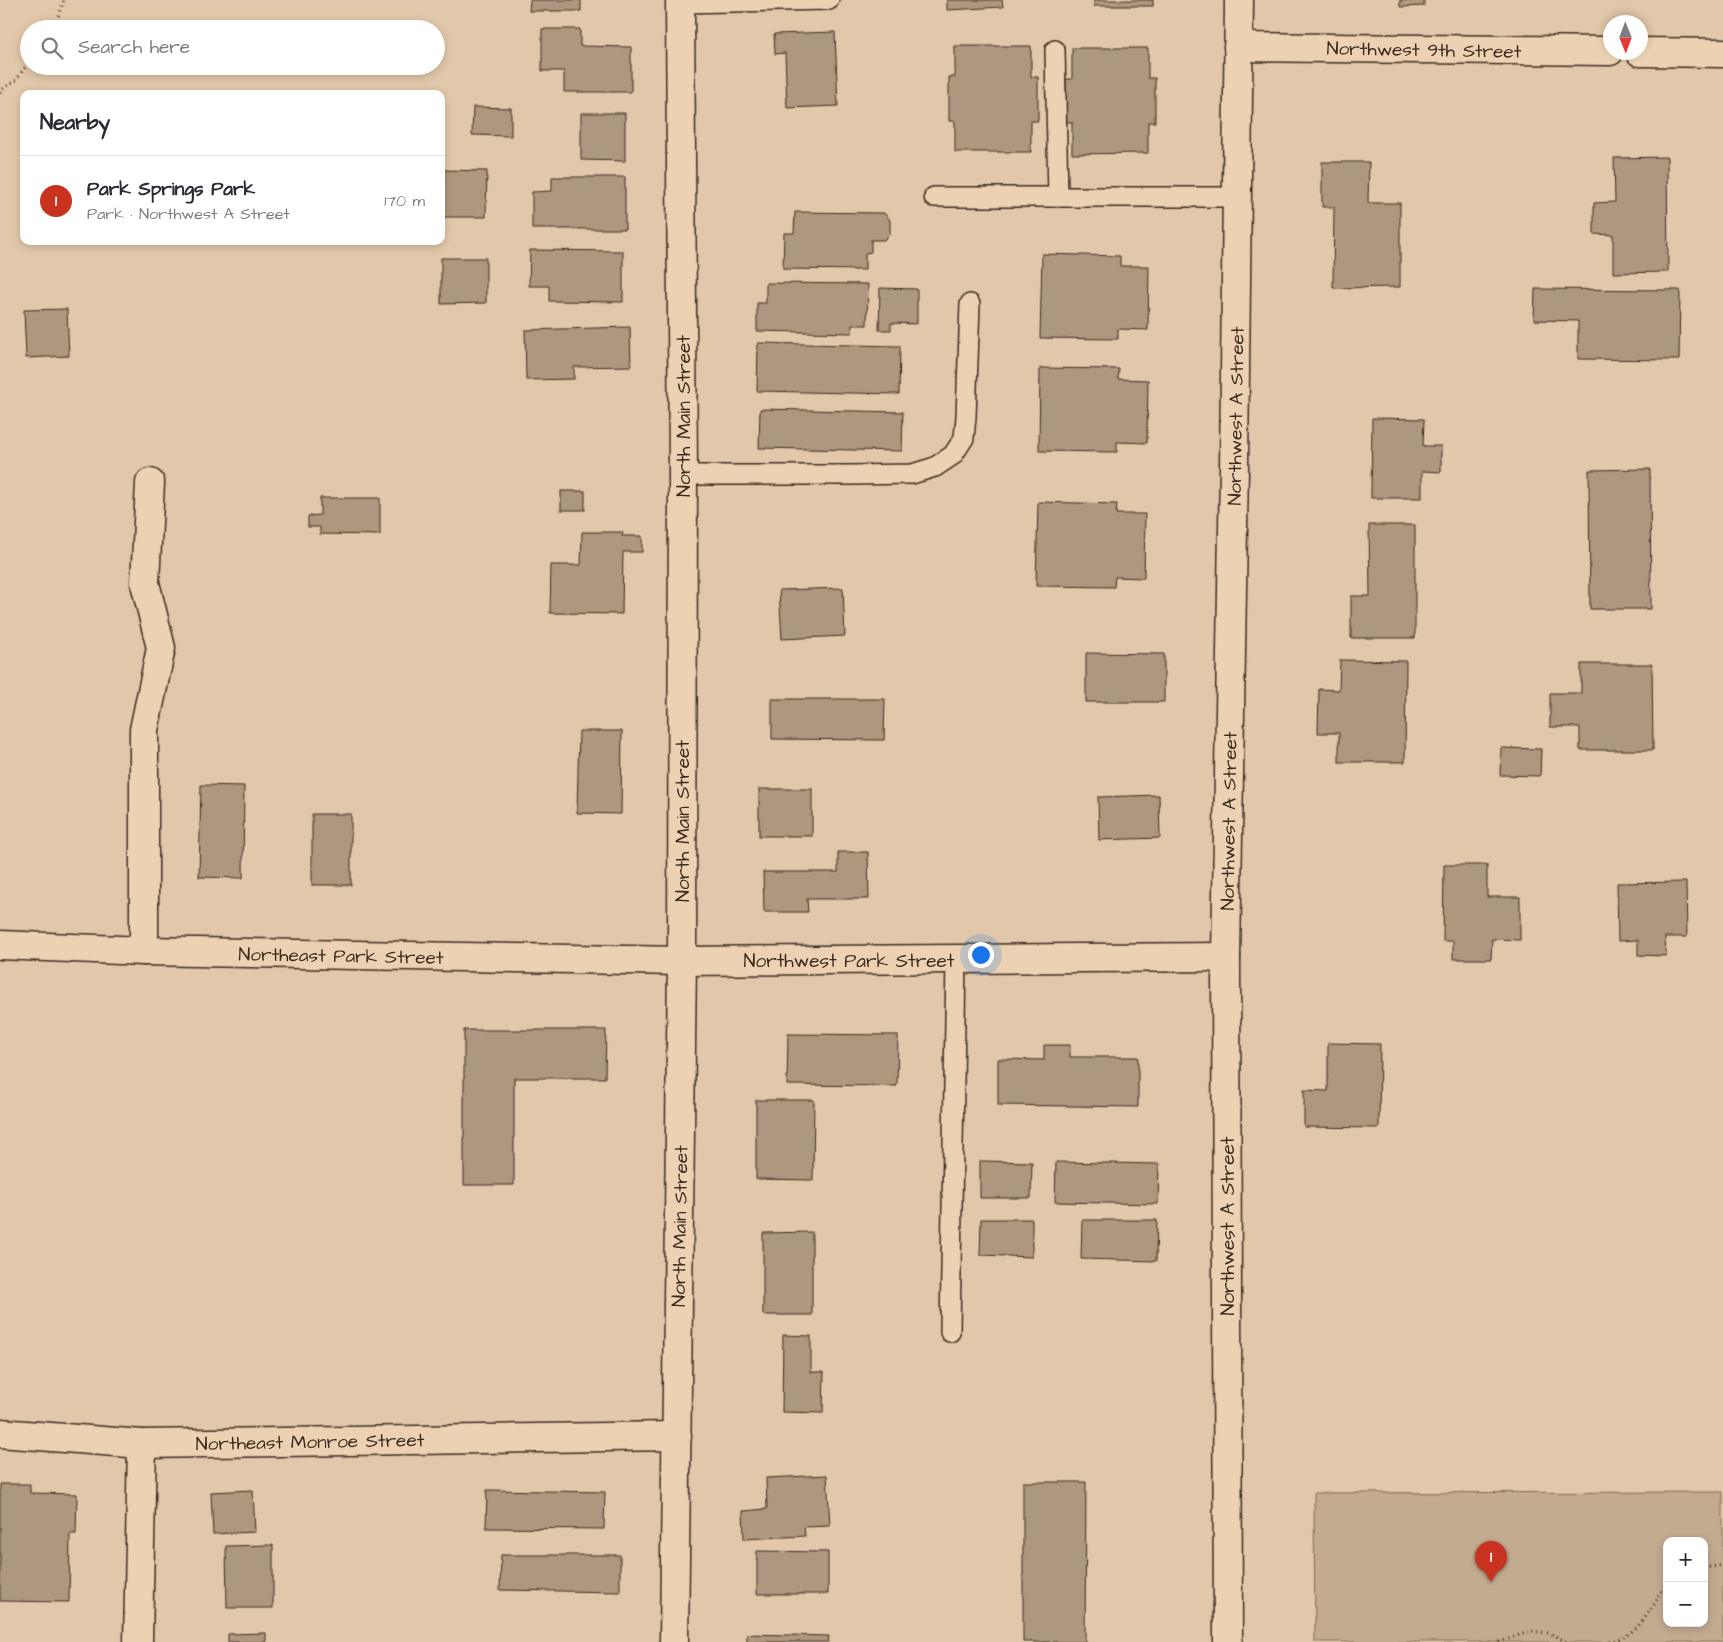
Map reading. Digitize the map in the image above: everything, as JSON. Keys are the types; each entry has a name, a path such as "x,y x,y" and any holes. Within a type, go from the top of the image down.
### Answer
{"street":[{"name":"Northwest A Street","path":"1228,1642 1226,957 1239,0"},
{"name":"North Main Street","path":"674,1642 682,961 683,475 680,2"},
{"name":"Northwest 9th Street","path":"1238,47 1603,51"},
{"path":"1648,52 1723,52"},
{"path":"144,951 144,730 160,648 144,583 150,483"},
{"name":"Northeast Park Street","path":"0,945 144,951 682,961"},
{"name":"Northwest Park Street","path":"682,961 1226,957"},
{"name":"Northeast Monroe Street","path":"0,1433 142,1444 677,1436"},
{"path":"138,1642 142,1444"}],"lane":[{"path":"680,2 829,0"},
{"path":"1055,50 1058,197"},
{"path":"934,198 1237,197"},
{"path":"683,475 912,474 935,468 953,455 964,438 970,304"},
{"path":"950,1332 956,959"}],"path":[{"path":"57,20 64,0"},
{"path":"0,93 20,74"},
{"path":"1708,1567 1723,1565"},
{"path":"1610,1642 1617,1641 1634,1630 1663,1589"},
{"path":"1499,1642 1531,1631 1550,1633 1567,1642"}],"shaded area":[{"path":"1723,1492 1723,1642 1315,1642 1314,1493"}],"building":[{"path":"530,0 581,0 581,11 529,11"},
{"path":"947,0 1002,0 1003,7 947,10"},
{"path":"1094,0 1153,0 1153,6 1094,6"},
{"path":"1400,0 1424,0 1424,6 1400,7"},
{"path":"542,29 580,29 580,46 631,47 631,92 564,92 564,71 542,71"},
{"path":"835,32 838,106 787,108 785,53 775,54 774,34"},
{"path":"955,46 1031,46 1031,77 1038,77 1038,121 1031,121 1031,152 955,152 955,121 949,121 949,77 955,77"},
{"path":"1072,48 1148,48 1148,78 1155,78 1155,122 1148,122 1148,153 1072,154 1072,122 1066,122 1066,79 1072,79"},
{"path":"473,107 511,108 511,136 472,135"},
{"path":"581,113 625,113 625,161 581,160"},
{"path":"1667,157 1668,272 1613,273 1613,235 1594,234 1594,203 1615,202 1614,158"},
{"path":"1322,162 1369,162 1368,203 1400,203 1400,287 1333,288 1334,207 1322,207"},
{"path":"445,170 487,171 486,217 445,217"},
{"path":"552,177 625,177 625,229 532,229 532,192 552,191"},
{"path":"795,212 884,213 890,220 890,234 884,240 871,240 871,252 865,253 865,270 783,269 784,233 794,233"},
{"path":"530,250 623,251 623,302 549,301 549,286 529,286"},
{"path":"1042,254 1120,256 1120,266 1149,266 1148,330 1118,329 1118,339 1040,338"},
{"path":"441,258 486,258 486,303 441,304"},
{"path":"766,283 868,284 867,325 852,325 852,333 757,331 757,303 766,303"},
{"path":"880,288 917,289 917,324 891,323 891,330 879,330"},
{"path":"1535,289 1680,290 1679,360 1578,359 1578,321 1534,320"},
{"path":"67,309 69,356 26,358 24,310"},
{"path":"630,327 631,366 574,367 574,379 526,380 525,330"},
{"path":"758,343 900,346 899,394 757,391"},
{"path":"1040,368 1119,369 1118,379 1148,380 1147,443 1117,442 1117,452 1039,451"},
{"path":"760,409 903,412 902,451 759,448"},
{"path":"1372,418 1424,419 1423,446 1441,446 1441,472 1422,471 1422,498 1371,498"},
{"path":"1650,469 1651,609 1590,609 1589,470"},
{"path":"561,491 585,491 585,510 561,510"},
{"path":"320,498 380,498 380,535 320,534 320,527 308,527 308,516 320,515"},
{"path":"1038,502 1117,504 1116,514 1145,514 1144,578 1115,577 1114,587 1036,586"},
{"path":"1369,525 1415,525 1415,638 1351,638 1351,596 1370,596"},
{"path":"582,532 623,532 622,536 642,536 642,552 623,552 622,614 550,613 551,565 581,565"},
{"path":"843,588 845,636 782,639 779,590"},
{"path":"1086,653 1164,654 1164,702 1086,702"},
{"path":"1340,660 1406,661 1405,762 1339,762 1339,733 1318,733 1319,689 1339,690"},
{"path":"1581,664 1652,664 1653,750 1580,750 1580,727 1550,727 1550,693 1581,693"},
{"path":"772,699 885,699 884,740 772,739"},
{"path":"579,731 622,731 621,814 577,813"},
{"path":"1501,748 1541,749 1540,776 1500,775"},
{"path":"201,785 244,786 243,878 199,877"},
{"path":"759,789 812,789 812,836 759,836"},
{"path":"1159,795 1160,838 1099,840 1098,797"},
{"path":"312,814 351,814 351,885 312,885"},
{"path":"838,852 868,852 869,899 807,899 808,912 764,912 763,872 838,872"},
{"path":"1444,865 1487,865 1487,897 1520,897 1520,940 1492,939 1491,959 1453,959 1453,941 1443,941"},
{"path":"1686,882 1687,937 1665,937 1666,956 1638,955 1638,940 1618,941 1617,883"},
{"path":"464,1030 606,1030 605,1078 514,1078 514,1185 464,1185"},
{"path":"788,1034 898,1035 897,1086 787,1085"},
{"path":"1328,1043 1380,1044 1379,1128 1304,1127 1304,1090 1328,1091"},
{"path":"1044,1045 1070,1045 1070,1057 1138,1057 1138,1107 998,1105 998,1059 1044,1060"},
{"path":"756,1100 814,1100 813,1180 756,1179"},
{"path":"980,1161 1032,1162 1031,1198 980,1198"},
{"path":"1056,1162 1159,1164 1158,1204 1055,1202"},
{"path":"981,1219 1032,1219 1032,1257 980,1255"},
{"path":"1082,1220 1157,1220 1156,1261 1081,1259"},
{"path":"812,1232 812,1315 763,1315 763,1233"},
{"path":"783,1335 811,1336 811,1372 824,1372 823,1413 782,1412"},
{"path":"827,1475 830,1526 804,1527 805,1536 744,1539 743,1511 767,1509 766,1478"},
{"path":"1023,1482 1086,1482 1085,1642 1023,1642"},
{"path":"0,1484 30,1484 30,1493 77,1494 76,1534 70,1534 69,1602 0,1601"},
{"path":"253,1490 255,1532 213,1534 211,1492"},
{"path":"487,1490 605,1492 604,1529 486,1528"},
{"path":"273,1545 273,1608 227,1608 226,1546"},
{"path":"757,1551 828,1552 828,1594 757,1594"},
{"path":"501,1555 620,1555 620,1592 500,1590"},
{"path":"266,1633 266,1642 228,1642 228,1634"},
{"path":"747,1634 829,1636 828,1642 747,1642"}],"place":[{"name":"Park Springs Park","path":"1491,1582"}]}
